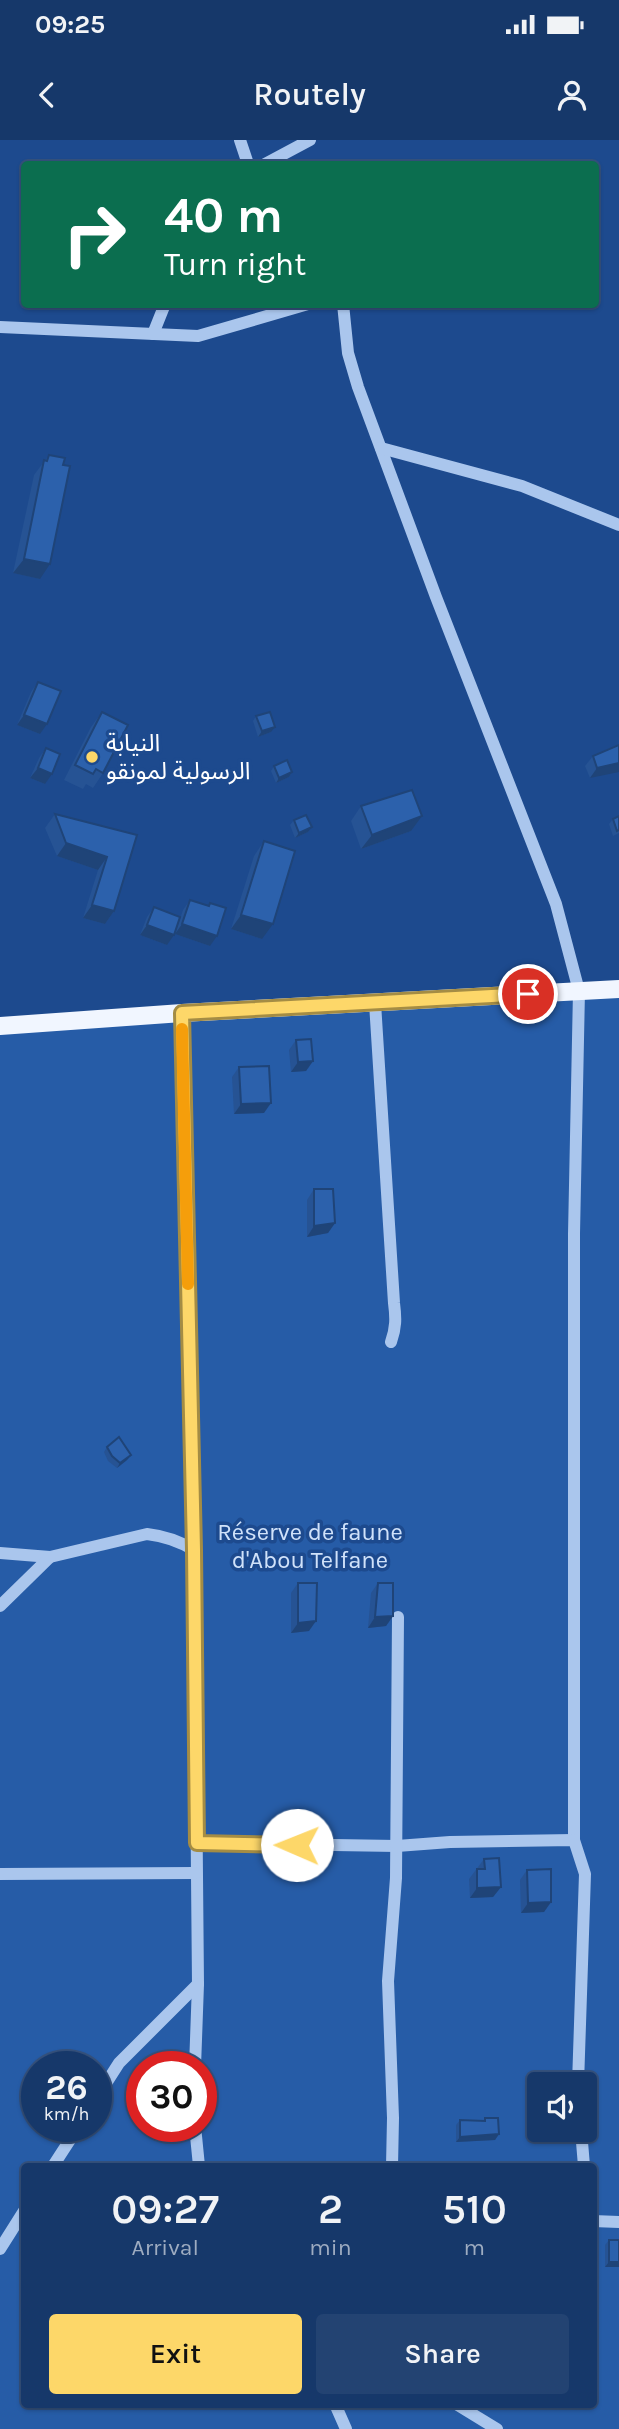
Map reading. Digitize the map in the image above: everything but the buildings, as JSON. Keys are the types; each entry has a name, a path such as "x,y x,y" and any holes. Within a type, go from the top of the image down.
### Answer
{"main road":[{"path":"0,1026 182,1013 619,989"}],"street":[{"path":"240,140 247,161"},
{"path":"271,161 310,140"},
{"path":"153,334 163,308"},
{"path":"0,327 198,336 293,308"},
{"path":"342,308 348,353 436,597 556,904 579,991 573,1247 573,1840 584,1874 578,2072"},
{"path":"381,447 522,486 619,524"},
{"path":"375,1003 397,1319 391,1342"},
{"path":"182,1013 194,1550 198,1984 196,2051"},
{"path":"0,1553 50,1557 147,1534 178,1541 194,1550"},
{"path":"0,1606 50,1557"},
{"path":"392,2163 388,1981 397,1846 398,1617"},
{"path":"197,1843 397,1846 450,1842 573,1840"},
{"path":"0,1874 196,1873"},
{"path":"112,2075 120,2063 198,1984"},
{"path":"55,2163 69,2142"},
{"path":"197,2142 199,2163"},
{"path":"582,2142 584,2163"},
{"path":"0,2249 21,2216"},
{"path":"597,2221 619,2222"},
{"path":"337,2408 346,2429"},
{"path":"463,2408 498,2429"}],"green space":[{"name":"Réserve de faune d'Abou Telfane","path":"619,989 619,2429 0,2429 0,1026"}],"slow traffic":[{"path":"182,1029 188,1284"}],"place":[{"name":"النيابة الرسولية لمونقو","path":"92,757"}],"route":[{"path":"297,1845 197,1843 194,1550 182,1013 528,994"}]}
